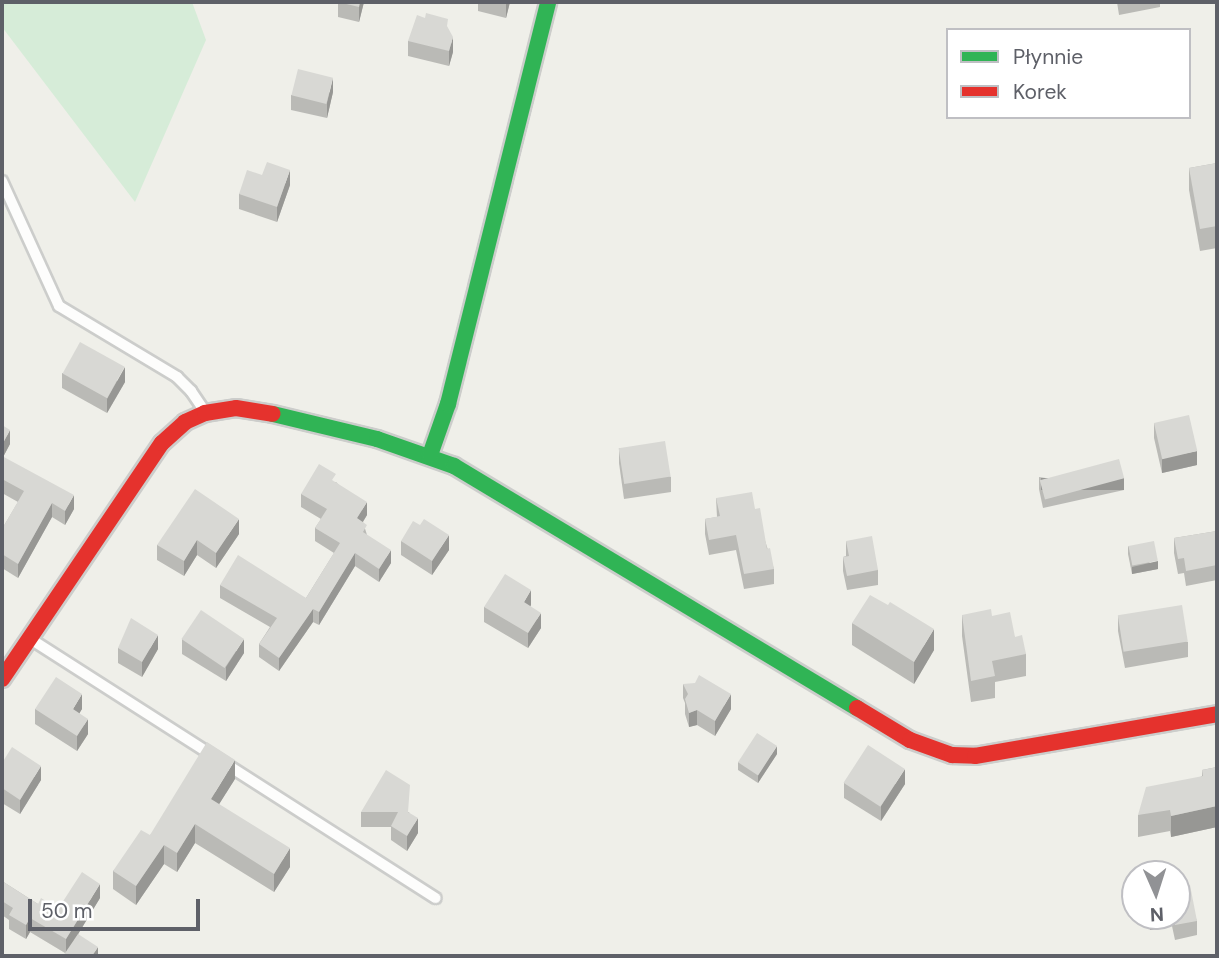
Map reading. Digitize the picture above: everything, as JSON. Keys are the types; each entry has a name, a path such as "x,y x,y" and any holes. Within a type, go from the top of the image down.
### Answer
{"street":[{"path":"429,455 448,404 548,2"},
{"path":"2,679 162,443 185,422 205,413 236,408 260,410 429,455 483,481 909,740 952,755 975,756 1007,752 1217,714"}],"lane":[{"path":"2,181 59,306 177,377 191,391 205,413"},
{"path":"29,638 436,898"}],"green space":[{"path":"2,2 192,2 206,40 135,202 2,27"}],"building":[{"path":"338,2 360,2 359,7"},
{"path":"426,13 448,19 447,26 453,37 449,51 408,41 417,15 425,18"},
{"path":"298,69 333,78 326,104 291,95"},
{"path":"267,162 290,170 277,207 239,194 247,170 262,175"},
{"path":"1217,163 1217,226 1200,229 1189,168"},
{"path":"80,342 125,367 107,398 63,373"},
{"path":"1189,415 1197,451 1162,459 1154,423"},
{"path":"2,425 10,430 2,445"},
{"path":"665,441 671,477 624,484 619,448"},
{"path":"2,456 74,495 65,511 52,503 18,564 2,554 2,529 24,491 2,479"},
{"path":"1119,459 1124,478 1045,500 1040,480"},
{"path":"319,464 336,474 332,480 367,502 357,518 367,525 363,532 391,550 379,569 355,553 319,612 313,609 279,658 259,644 277,618 220,585 238,555 306,598 340,543 315,528 327,509 301,494"},
{"path":"195,489 239,519 216,553 197,540 184,561 157,545"},
{"path":"752,492 755,509 760,508 767,549 770,548 774,569 744,574 736,535 709,540 705,519 720,516 716,498"},
{"path":"424,519 449,535 432,561 401,541 413,521 420,525"},
{"path":"1217,531 1217,565 1186,571 1184,558 1178,559 1174,538"},
{"path":"872,536 878,570 847,576 843,557 849,556 846,541"},
{"path":"1154,541 1158,561 1132,566 1128,546"},
{"path":"505,574 531,590 524,602 541,613 528,633 484,607"},
{"path":"870,595 888,605 890,602 934,629 914,662 852,623"},
{"path":"1182,605 1188,642 1124,652 1118,615"},
{"path":"991,609 992,616 1010,612 1015,637 1022,635 1026,654 992,661 995,676 971,681 962,615"},
{"path":"201,610 244,639 225,668 181,639"},
{"path":"131,618 158,635 142,662 118,648"},
{"path":"699,675 731,694 715,721 697,710 689,713 685,699 688,694 683,684 695,683"},
{"path":"56,677 82,694 73,709 88,719 77,736 35,709"},
{"path":"757,733 777,746 758,775 738,762"},
{"path":"207,742 235,760 211,799 290,848 274,874 195,824 177,853 164,845 136,886 113,871 141,830 150,835"},
{"path":"868,745 905,769 880,807 843,783"},
{"path":"12,747 41,766 20,800 2,788 2,763"},
{"path":"1217,767 1217,806 1171,816 1170,810 1138,815 1146,787 1203,776 1202,770"},
{"path":"386,770 410,785 408,812 418,818 407,836 391,826 398,812 361,812"},
{"path":"82,872 100,884 66,939 30,918 26,925 9,915 13,908 2,901 2,881 38,904 41,898 58,909"},
{"path":"1191,890 1197,921 1191,922"},
{"path":"78,934 98,947 92,956 63,956"}],"traffic: fast":[{"path":"430,455 448,404 548,2"},
{"path":"273,414 377,439 454,466 857,708"}],"traffic: jam":[{"path":"2,679 162,443 185,422 205,413 236,408 273,414"},
{"path":"857,708 910,740 952,755 975,756 1217,714"}]}
